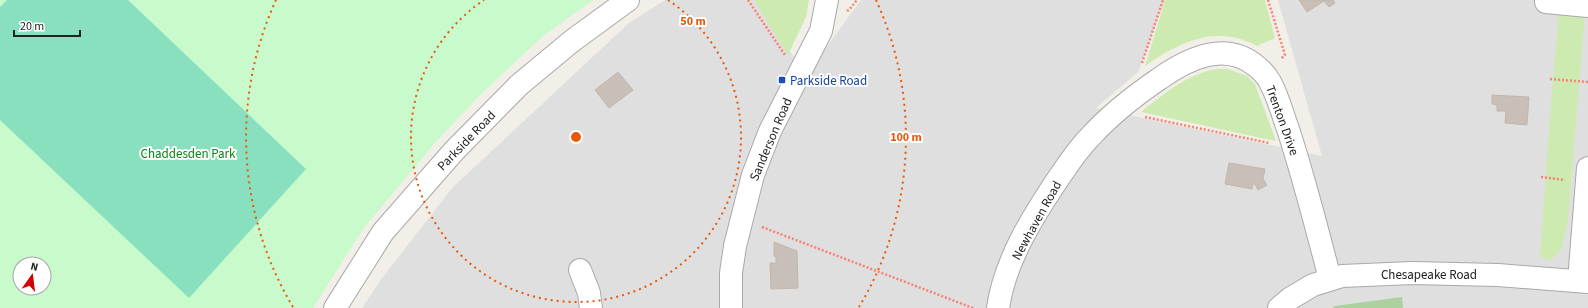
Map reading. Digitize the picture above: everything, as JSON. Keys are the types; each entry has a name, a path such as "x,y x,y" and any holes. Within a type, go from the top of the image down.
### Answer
{"street":[{"name":"Parkside Road","path":"335,308 383,232 454,151 519,85 572,41 628,0"},
{"name":"Sanderson Road","path":"731,308 731,273 735,246 757,162 770,131 821,31 827,0"},
{"path":"1546,2 1588,6"},
{"name":"Trenton Drive","path":"1088,138 1136,95 1170,71 1194,58 1220,53 1238,56 1254,64 1271,83 1294,148 1330,279"},
{"name":"Newhaven Road","path":"998,308 1004,282 1029,226 1070,160 1088,138"},
{"path":"1583,281 1588,168"},
{"path":"580,270 589,293 591,308"},
{"name":"Chesapeake Road","path":"1279,308 1298,293 1313,285 1330,279 1364,275 1412,273 1498,275 1583,281"}],"path":[{"path":"748,0 798,75"},
{"path":"1142,64 1163,0"},
{"path":"1265,75 1285,56 1268,0"},
{"path":"1550,79 1588,82"},
{"path":"1117,111 1294,148"},
{"path":"741,219 973,308"}],"shaded area":[{"path":"665,0 755,0 806,75 861,0 1165,0 1138,72 1096,108 1322,156 1278,0 1588,0 1588,308 362,308 382,278 453,187 629,23"}],"green space":[{"name":"Chaddesden Park","path":"0,0 593,0 543,36 481,94 433,145 363,229 313,308 0,308"},
{"path":"7,0 128,0 306,169 189,298 0,120 0,7"},
{"path":"754,0 809,0 806,17 788,55"},
{"path":"1165,0 1265,0 1275,38 1257,46 1227,36 1213,36 1199,39 1185,43 1158,57 1145,66"},
{"path":"1560,0 1586,0 1568,220 1562,248 1551,260 1540,257"},
{"path":"1215,69 1228,69 1247,76 1255,84 1276,141 1141,112 1185,80"},
{"path":"1402,297 1403,308 1332,308 1335,306"}],"building":[{"path":"1299,0 1333,0 1335,3 1329,7 1324,1 1307,12"},
{"path":"618,72 633,90 609,108 595,90"},
{"path":"1492,95 1529,97 1527,125 1505,123 1506,111 1497,111 1497,105 1492,104"},
{"path":"1229,163 1265,169 1263,179 1267,185 1258,190 1255,184 1253,184 1252,189 1225,184"},
{"path":"774,242 797,251 798,288 771,289 770,263 776,263 776,257 774,256"}],"place":[{"name":"Parkside Road","path":"782,80"}]}
